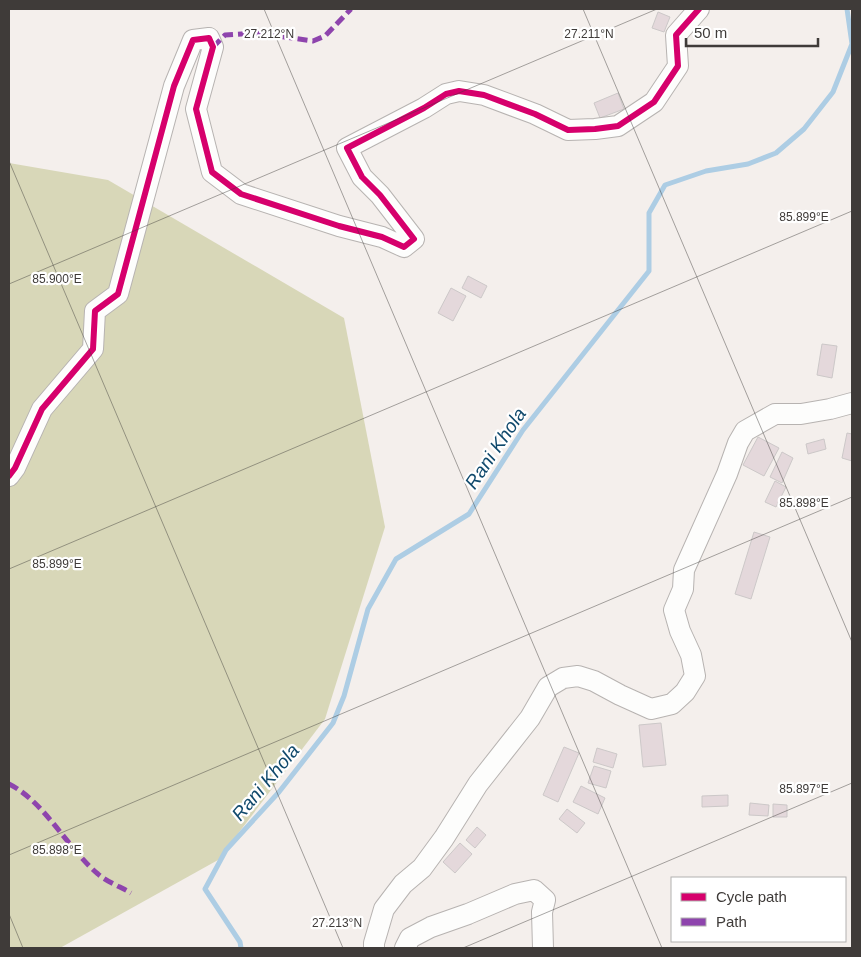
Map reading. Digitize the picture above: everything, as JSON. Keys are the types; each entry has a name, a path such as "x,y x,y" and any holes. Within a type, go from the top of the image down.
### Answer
{"street":[{"path":"9,476 42,409 93,349 96,311 118,294 174,86 193,40 208,38 213,48 196,109 212,172 241,194 339,226 382,237 404,247 414,240 380,195 362,177 347,148 424,108 446,94 459,91 484,94 535,114 568,130 618,126 654,102 678,66 676,35 698,9"},
{"path":"374,948 384,909 403,884 422,868 428,860 478,784 530,718 548,688 562,678 578,676 594,681 620,696 652,709 672,704 685,692 696,676 691,655 680,631 674,610 683,589 684,570 727,474 738,443 745,431 775,414 801,414 852,403"},
{"path":"405,948 410,938 431,926 468,914 515,894 534,890 545,900 542,912 543,948"}],"green space":[{"path":"9,163 108,180 344,318 385,527 325,719 218,860 60,948 9,948"}],"building":[{"path":"658,12 670,17 664,32 652,28"},
{"path":"618,93 624,109 600,118 594,103"},
{"path":"468,276 487,286 481,298 462,288"},
{"path":"451,288 466,296 453,321 438,313"},
{"path":"822,344 837,346 832,378 817,375"},
{"path":"847,433 852,434 852,461 842,458"},
{"path":"758,437 779,448 764,476 743,465"},
{"path":"824,439 826,449 808,454 806,444"},
{"path":"782,452 793,458 782,483 770,477"},
{"path":"775,481 786,487 776,507 765,502"},
{"path":"754,532 770,537 751,599 735,594"},
{"path":"661,723 666,765 643,767 639,725"},
{"path":"564,747 579,753 558,802 543,795"},
{"path":"597,748 617,754 613,768 593,762"},
{"path":"594,766 611,771 606,788 588,783"},
{"path":"581,786 605,798 598,814 573,802"},
{"path":"728,795 728,806 702,807 702,796"},
{"path":"750,803 769,805 768,816 749,815"},
{"path":"773,804 787,805 787,817 773,817"},
{"path":"567,809 585,823 577,833 559,819"},
{"path":"477,827 486,835 475,848 466,840"},
{"path":"460,843 472,854 455,873 443,862"}],"waterway":[{"name":"Rani Khola","path":"241,948 240,942 205,889 226,850 279,792 333,723 344,696 368,609 396,559 469,514 523,430 649,271 649,213 665,185 706,171 748,164 776,153 804,129 833,92 852,44 847,9"}],"marked path":[{"path":"213,47 225,35 256,33 313,41 325,36 351,9"},
{"path":"9,784 34,802 76,852 98,874 131,893"}],"cycle path":[{"path":"9,476 15,468 42,409 93,349 95,311 118,294 174,86 193,40 209,38 213,47 196,109 212,172 241,194 339,226 382,237 404,247 414,239 380,195 362,177 347,148 424,108 446,94 459,91 484,95 535,114 568,130 618,126 654,102 678,66 676,35 699,9"}]}
